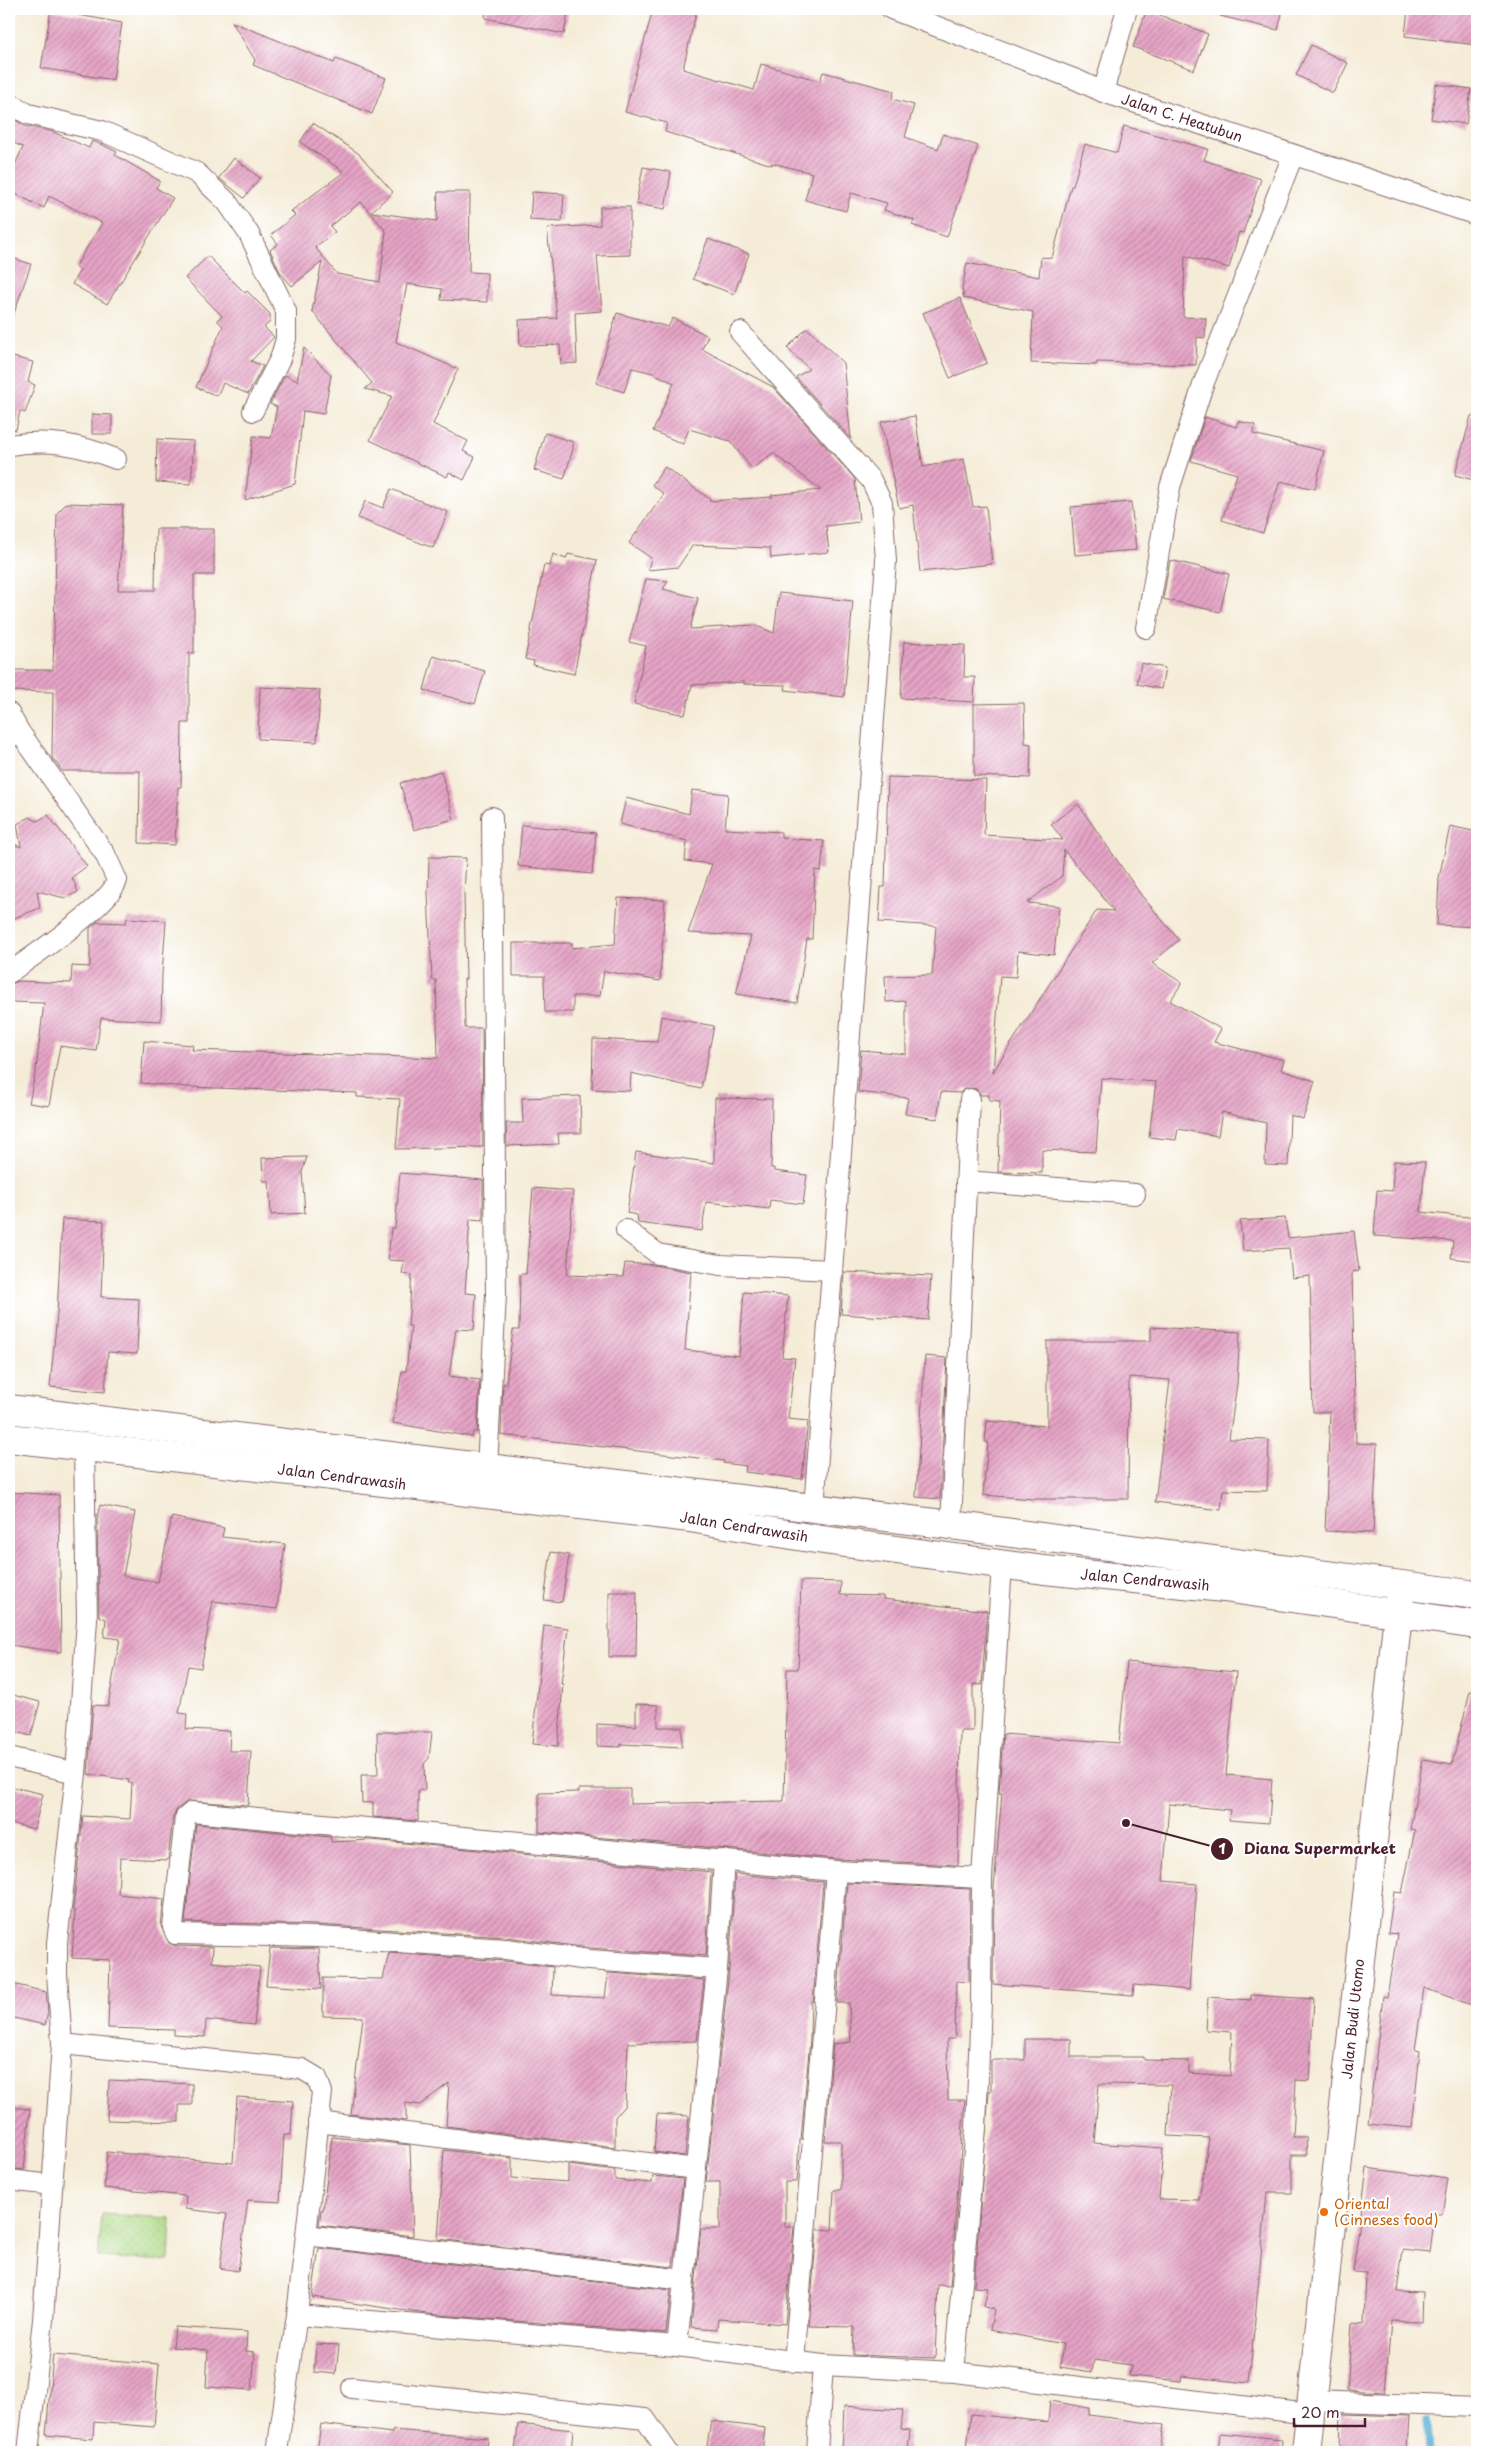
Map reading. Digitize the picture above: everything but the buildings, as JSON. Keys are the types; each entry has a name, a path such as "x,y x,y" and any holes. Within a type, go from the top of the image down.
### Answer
{"main road":[{"name":"Jalan Cendrawasih","path":"9,1409 951,1525 1477,1595"},
{"name":"Jalan Cendrawasih","path":"9,1438 690,1518 816,1539 1044,1570 1224,1588 1477,1625"},
{"name":"Jalan Budi Utomo","path":"1306,2452 1401,1585"}],"street":[{"name":"Jalan C. Heatubun","path":"891,9 1077,80 1103,92 1477,215"},
{"path":"1103,92 1127,9"},
{"path":"9,103 28,114 102,131 198,173 227,202 249,234 286,311 286,339 280,359 252,410"},
{"path":"1146,628 1170,487 1202,386 1293,156"},
{"path":"740,332 872,480 882,503 886,561 814,1508"},
{"path":"9,445 35,442 66,443 92,449 116,459"},
{"path":"9,713 14,735 106,854 117,880 109,895 92,911 9,973"},
{"path":"486,1468 496,1295 492,817"},
{"path":"951,1525 970,1099"},
{"path":"966,1181 1135,1194"},
{"path":"626,1230 658,1254 720,1265 832,1270"},
{"path":"28,2452 43,2320 62,2044 57,1974 57,1943 76,1772 87,1620 84,1447"},
{"path":"954,2372 976,2128 982,1878 1002,1564"},
{"path":"9,1756 76,1772"},
{"path":"717,1969 589,1960 506,1949 317,1937 176,1934 173,1927 184,1818 192,1812 836,1870 982,1878"},
{"path":"677,2346 717,1969 724,1860"},
{"path":"794,2362 836,1870"},
{"path":"62,2044 302,2069 317,2078 322,2092 297,2315 278,2452"},
{"path":"318,2122 696,2169"},
{"path":"9,2180 52,2185"},
{"path":"306,2235 684,2280"},
{"path":"297,2315 677,2346 824,2365 954,2372 1311,2408 1477,2407"},
{"path":"817,2452 824,2365"},
{"path":"352,2388 645,2420 668,2452"}],"green space":[{"path":"102,2214 171,2218 169,2261 98,2257"}],"waterway":[{"path":"1427,2421 1429,2452"}],"place":[{"name":"Diana Supermarket","path":"1126,1823"},
{"name":"Oriental (Cinneses food)","path":"1324,2212"}]}
